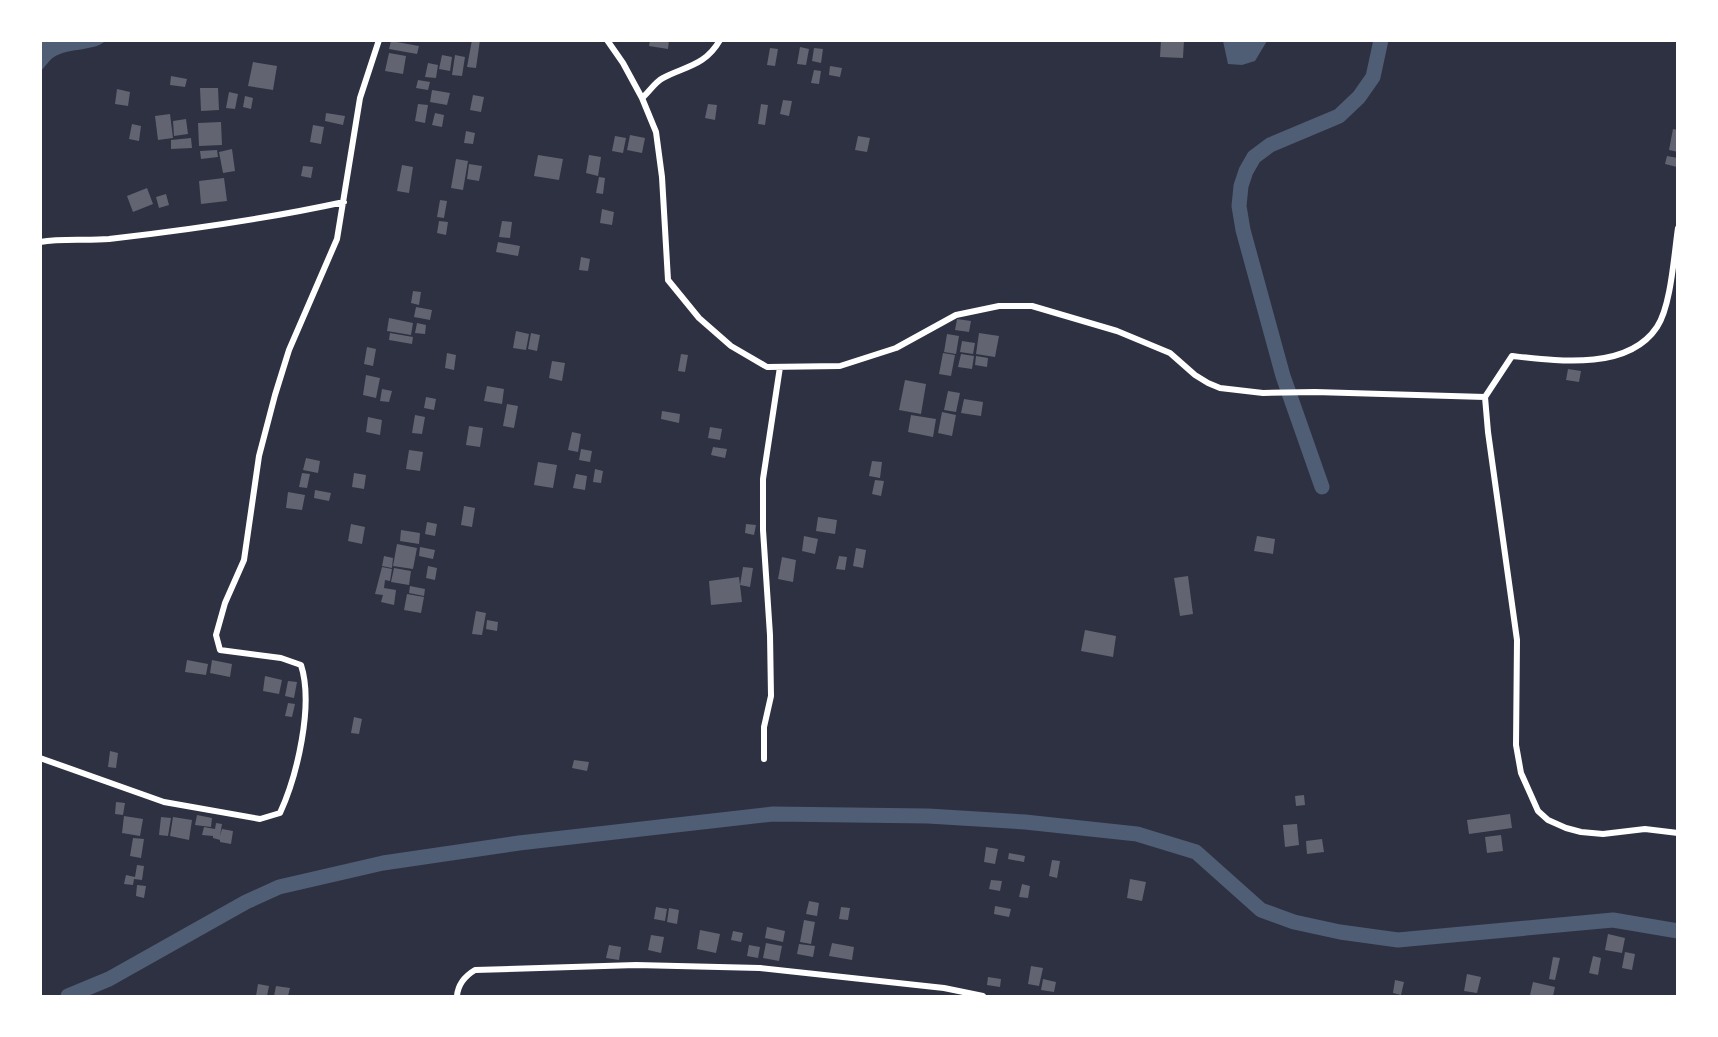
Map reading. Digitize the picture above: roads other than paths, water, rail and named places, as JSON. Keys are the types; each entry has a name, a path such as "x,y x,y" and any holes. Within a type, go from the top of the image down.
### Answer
{"street":[{"path":"40,758 164,802 260,819 280,813 290,792 297,764 305,706 306,678 302,665 281,658 220,650 216,635 225,603 244,560 259,456 275,395 293,340 337,239 360,98 379,40"},
{"path":"607,40 623,63 642,98 656,132 662,177 668,280 699,318 731,346 767,367 840,366 896,348 956,315 999,306 1032,306 1117,331 1170,353 1208,383 1220,387 1263,393 1315,392 1485,397"},
{"path":"642,98 661,79 692,67 715,49 720,40"},
{"path":"40,242 62,238 85,241 192,229 344,202"},
{"path":"1677,228 1667,301 1658,327 1635,349 1591,360 1565,362 1512,356 1485,397 1517,640 1516,745 1521,773 1538,811 1548,820 1566,828 1603,834 1645,829 1677,833"},
{"path":"764,759 764,727 771,696 770,635 763,530 763,479 780,367"},
{"path":"457,996 457,990 466,975 475,970 636,966 760,968 944,988 983,996"},
{"path":"942,996 944,988"}],"water":[{"path":"41,40 105,41 95,46 60,54 52,58 41,71"},
{"path":"1223,40 1267,41 1255,61 1242,65 1228,64"}],"waterway":[{"path":"1322,487 1283,376 1243,230 1239,206 1241,186 1254,157 1270,145 1339,116 1359,97 1373,77 1381,40"},
{"path":"68,996 109,979 246,902 279,887 383,863 519,843 773,814 928,816 1025,822 1137,834 1196,852 1261,910 1294,922 1340,932 1398,940 1613,920 1678,931"}]}
